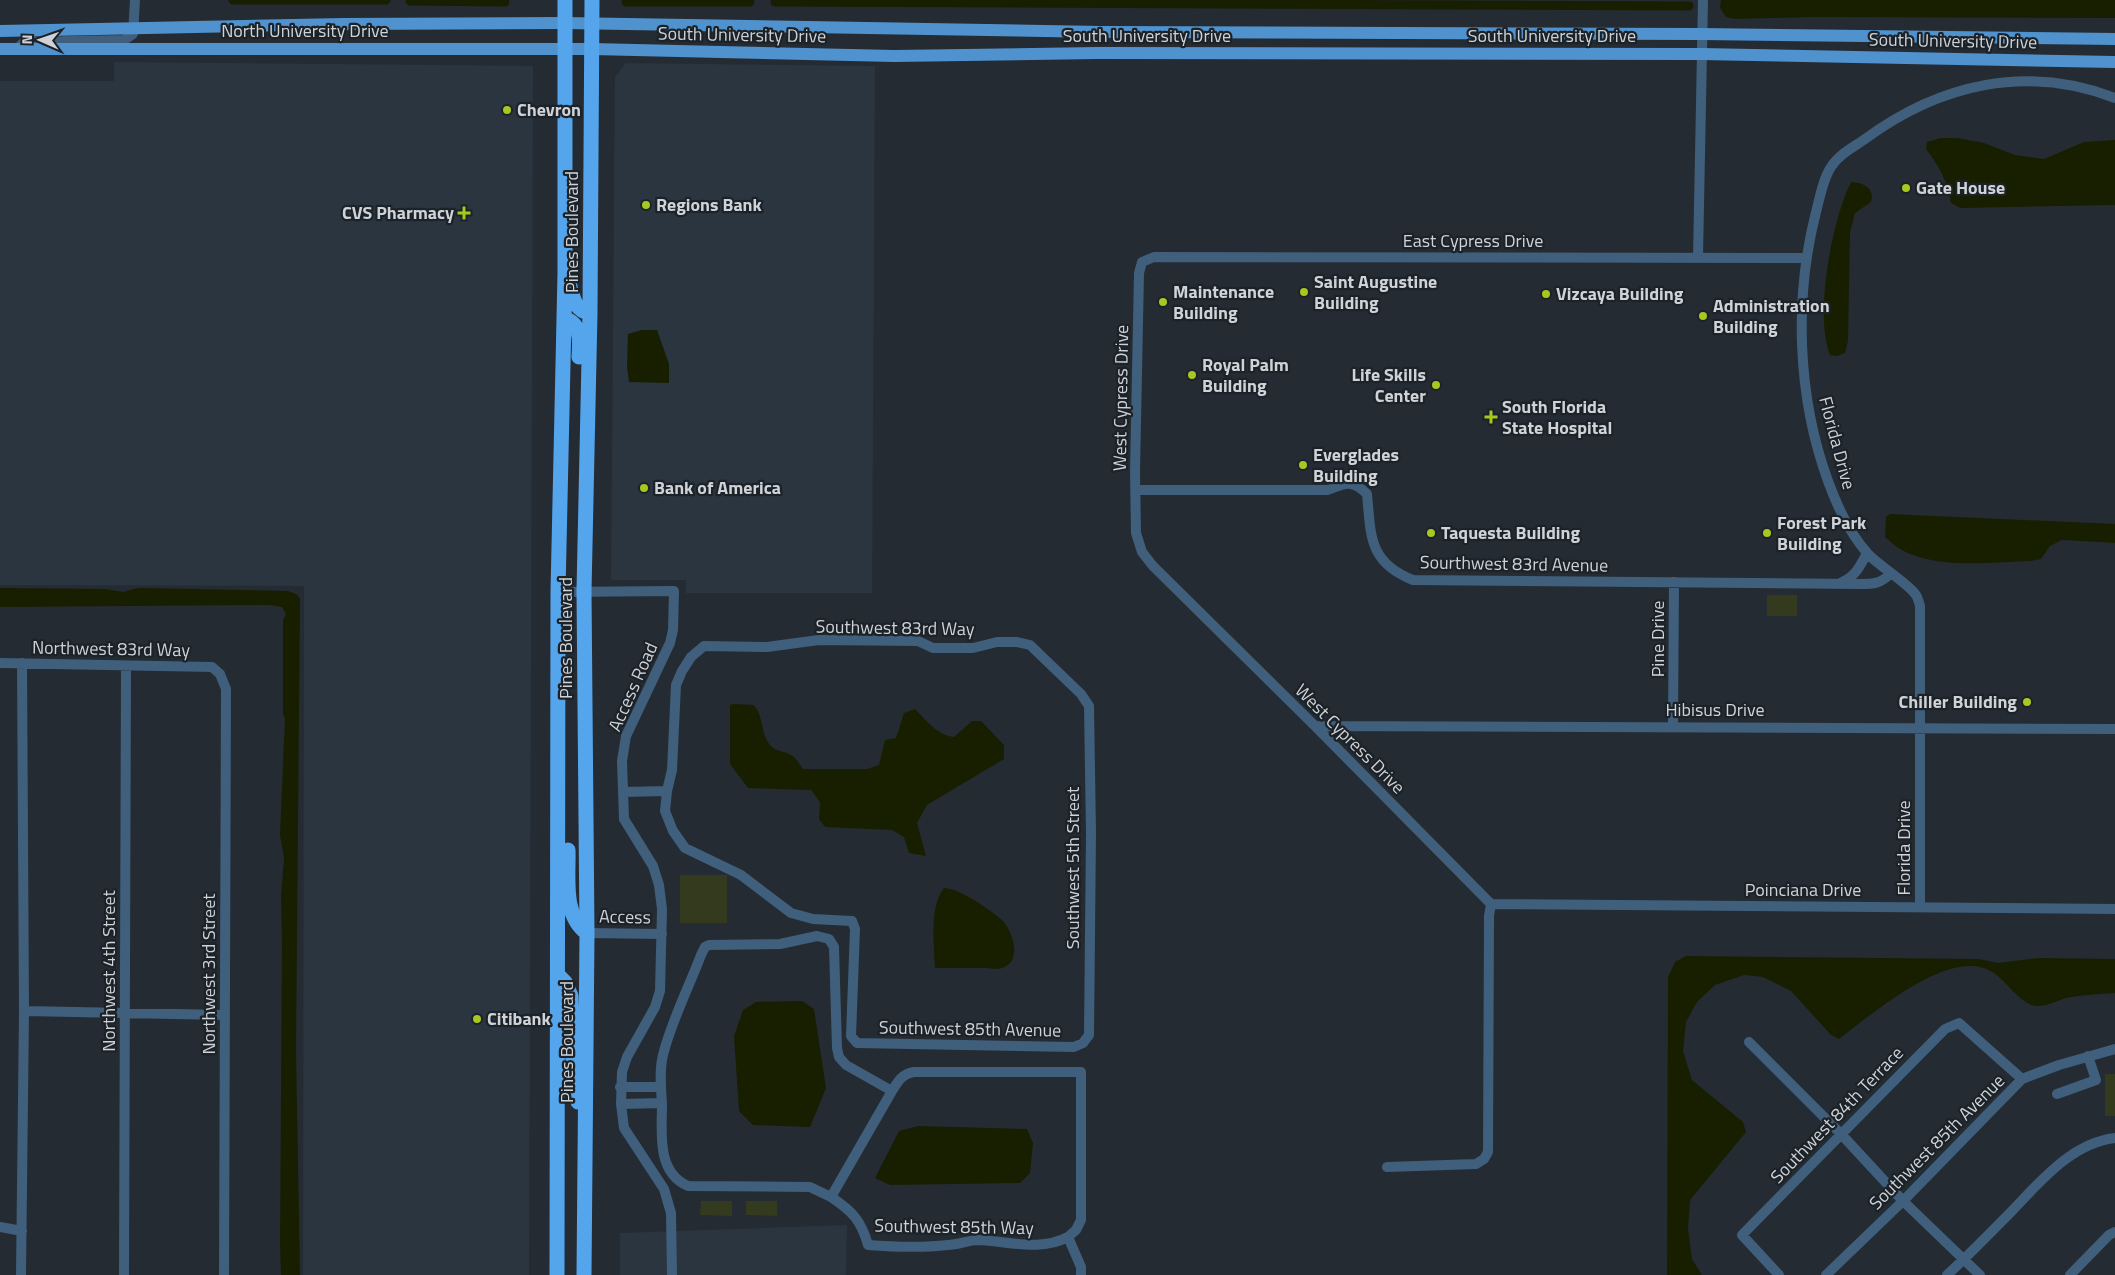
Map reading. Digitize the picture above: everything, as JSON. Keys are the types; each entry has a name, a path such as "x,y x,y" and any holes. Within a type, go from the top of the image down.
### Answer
{"highway":[{"name":"Pines Boulevard","path":"558,1275 558,592 565,273 565,0"},
{"name":"Pines Boulevard","path":"584,1275 587,932 584,591 590,313 592,0"},
{"path":"565,273 578,308 590,313"},
{"path":"564,318 574,321 577,326 580,344 578,414 587,428"},
{"path":"558,784 564,795 570,904 576,921 587,932"},
{"path":"558,975 565,982 571,996 573,1065 578,1108 585,1124"}],"main road":[{"name":"North University Drive","path":"0,31 344,24 593,24"},
{"name":"South University Drive","path":"593,24 1091,32 1701,34 2115,39"},
{"name":"North University Drive","path":"0,49 592,49"},
{"name":"South University Drive","path":"592,49 894,56 1097,53 1701,54 2115,62"}],"street":[{"path":"134,28 135,0"},
{"path":"1698,258 1702,0"},
{"name":"North University Drive","path":"17,49 24,42 117,41 133,34 134,28"},
{"name":"Florida Drive","path":"1920,907 1920,606 1916,594 1867,552 1848,525 1827,480 1810,411 1803,359 1802,320 1806,258 1827,177 1832,166 1852,148 1885,124 1903,114 1936,98 1970,87 2004,81 2037,81 2069,85 2115,98"},
{"name":"East Cypress Drive","path":"1142,262 1154,256 1806,258"},
{"name":"West Cypress Drive","path":"1142,262 1139,273 1136,490 1138,542 1142,552 1153,566 1491,904"},
{"name":"Sourthwest 83rd Avenue","path":"1136,490 1328,490 1339,484 1352,483 1361,487 1367,494 1369,525 1374,546 1384,562 1400,575 1413,580 1876,584 1884,580 1891,573"},
{"path":"1838,584 1851,578 1856,573 1867,552"},
{"name":"Pine Drive","path":"1673,726 1674,582"},
{"path":"558,592 584,591"},
{"name":"Access Road","path":"584,591 674,591 673,630 670,643 626,736 622,761 624,819 653,866 659,885 662,909 662,934 660,991 655,1007 627,1057 620,1087 624,1128 664,1189 671,1213 672,1275"},
{"name":"Southwest 83rd Way","path":"667,791 672,770 676,685 691,657 704,646 768,647 819,640 918,641 933,648 974,648 997,642 1017,642 1030,645 1081,694"},
{"path":"22,663 24,1011 22,1275"},
{"name":"Northwest 83rd Way","path":"0,664 212,667 220,674"},
{"name":"Northwest 4th Street","path":"124,1275 126,666"},
{"name":"Northwest 3rd Street","path":"220,674 226,689 224,1275"},
{"name":"Southwest 5th Street","path":"1081,694 1089,706 1091,833 1089,1035 1083,1043"},
{"name":"Hibisus Drive","path":"1315,726 2115,728"},
{"path":"623,792 667,791"},
{"name":"Southwest 85th Avenue","path":"667,791 665,811 672,831 685,848 741,875 791,913 813,919 852,921 855,929 851,1036 857,1043 1074,1047 1083,1043"},
{"path":"1387,1168 1476,1164 1484,1159 1488,1152 1489,916 1491,904"},
{"name":"Poinciana Drive","path":"1491,904 2115,909"},
{"name":"Access","path":"587,932 662,934"},
{"path":"892,1091 846,1065 839,1057 836,1048 834,947 829,939 817,936 793,942 714,944 705,947 665,1047 661,1065 660,1086 662,1103 661,1145 667,1164 681,1183 688,1186 810,1187 831,1198 892,1091 906,1074 914,1072 1081,1072 1081,1220 1076,1230 1068,1237 1081,1267 1081,1275"},
{"path":"24,1011 225,1015"},
{"name":"Southwest 84th Terrace","path":"1779,1275 1742,1235 1945,1029 1959,1023 2022,1079"},
{"path":"1749,1042 1841,1134 1903,1200 1965,1258 1980,1275"},
{"name":"Southwest 85th Avenue","path":"1826,1275 2022,1079 2059,1065 2115,1049"},
{"path":"2057,1094 2096,1080 2088,1056"},
{"path":"620,1087 660,1086"},
{"path":"621,1104 662,1103"},
{"path":"1947,1275 2056,1167 2084,1148 2107,1139 2115,1138"},
{"name":"Southwest 85th Way","path":"831,1198 851,1210 864,1233 868,1245 934,1246 965,1244 975,1240 1035,1246 1060,1242 1068,1237"},
{"path":"0,1227 22,1231"},
{"path":"2070,1275 2109,1235 2115,1232"}],"shaded area":[{"path":"1721,0 2115,0 2115,18 1812,17 1736,19 1726,17 1720,8"},
{"path":"114,62 533,66 529,1275 303,1275 304,586 0,585 0,81 114,81"},
{"path":"626,63 875,66 872,593 686,593 686,580 611,580 615,77"},
{"path":"1941,138 1957,138 1984,143 2015,155 2044,159 2084,142 2115,140 2115,205 1960,208 1951,203 1948,188 1942,174 1926,149 1927,142"},
{"path":"1851,182 1867,187 1872,197 1871,202 1855,213 1850,233 1848,341 1845,353 1837,356 1830,355 1826,338 1824,316 1827,268 1837,219"},
{"path":"642,330 657,330 669,364 669,383 629,382 627,367 628,334"},
{"path":"1890,514 2115,524 2115,543 2062,540 2050,546 2041,559 2031,561 1964,563 1930,560 1914,556 1900,549 1885,537 1886,517"},
{"path":"0,588 105,589 124,592 140,588 288,591 300,598 296,1051 300,1275 281,1275 280,1246 281,896 284,858 280,835 285,718 283,715 283,620 286,614 282,607 269,605 0,607"},
{"path":"1767,595 1797,595 1797,616 1767,616"},
{"path":"730,705 754,705 765,736 771,746 793,756 803,769 867,769 879,765 885,740 896,738 904,713 915,709 928,723 948,736 954,737 972,721 981,721 1004,745 1004,759 927,805 917,823 926,856 909,853 904,837 892,830 825,827 819,819 820,802 811,790 748,788 730,764"},
{"path":"680,875 727,875 727,923 680,923"},
{"path":"944,888 958,891 1001,919 1009,930 1014,945 1014,953 1008,965 998,969 935,968 934,916 939,896"},
{"path":"1686,956 1979,959 1998,963 2038,958 2115,959 2115,993 2072,997 2047,1005 2036,1006 2030,1005 2019,997 1992,972 1975,966 1955,968 1934,975 1912,986 1839,1039 1831,1035 1791,991 1763,977 1744,975 1715,985 1697,1002 1686,1022 1683,1051 1692,1080 1743,1122 1746,1132 1690,1200 1688,1229 1692,1259 1702,1275 1667,1275 1668,977 1675,962"},
{"path":"802,1001 814,1009 826,1088 810,1127 753,1125 739,1111 734,1036 743,1010 756,1002"},
{"path":"2105,1074 2115,1074 2115,1116 2105,1116"},
{"path":"918,1126 1027,1129 1033,1143 1030,1173 1020,1183 890,1185 875,1178 899,1131"},
{"path":"701,1201 732,1201 732,1216 700,1215"},
{"path":"746,1201 777,1201 777,1216 746,1215"},
{"path":"847,1225 846,1275 620,1275 620,1233"}],"waterway":[{"path":"233,0 386,0"},
{"path":"410,1 505,2"},
{"path":"626,2 750,2"},
{"path":"775,2 1689,6"}],"place":[{"name":"Chevron","path":"507,110"},
{"name":"Gate House","path":"1906,188"},
{"name":"Regions Bank","path":"646,205"},
{"name":"CVS Pharmacy","path":"464,213"},
{"name":"Saint Augustine Building","path":"1304,292"},
{"name":"Vizcaya Building","path":"1546,294"},
{"name":"Maintenance Building","path":"1163,302"},
{"name":"Administration Building","path":"1703,316"},
{"name":"Royal Palm Building","path":"1192,375"},
{"name":"Life Skills Center","path":"1436,385"},
{"name":"South Florida State Hospital","path":"1491,417"},
{"name":"Everglades Building","path":"1303,465"},
{"name":"Bank of America","path":"644,488"},
{"name":"Taquesta Building","path":"1431,533"},
{"name":"Forest Park Building","path":"1767,533"},
{"name":"Chiller Building","path":"2027,702"},
{"name":"Citibank","path":"477,1019"}]}
